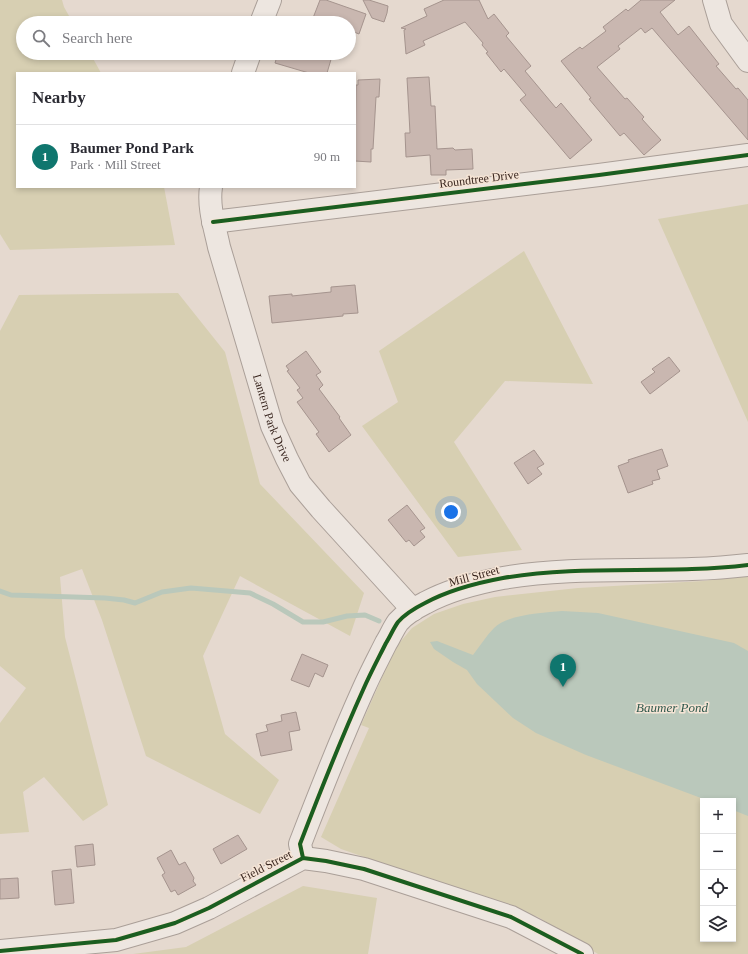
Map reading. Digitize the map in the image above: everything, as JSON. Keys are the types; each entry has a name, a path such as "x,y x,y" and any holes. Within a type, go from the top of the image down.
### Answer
{"street":[{"path":"264,16 270,0"},
{"path":"714,0 721,24 748,61"},
{"path":"243,72 248,60"},
{"name":"Roundtree Drive","path":"213,222 599,175 748,155"},
{"name":"Lantern Park Drive","path":"211,188 210,195 213,222 221,255 270,418 287,459 300,484 413,610"},
{"name":"Mill Street","path":"302,858 300,844 348,722 373,668 398,622 413,610 456,589 484,581 522,575 594,570 705,569 748,564"},
{"name":"Field Street","path":"0,951 116,940 175,923 209,908 302,858 326,861 364,869 510,917 582,954"}],"shaded area":[{"path":"0,0 62,0 69,16 16,16 16,60 94,60 100,72 16,72 16,188 164,188 175,245 10,250 0,234"},
{"path":"748,204 748,422 658,219"},
{"path":"524,251 593,384 505,381 454,442 522,550 458,557 362,426 398,402 379,351"},
{"path":"178,293 225,352 260,484 364,593 350,636 240,576 203,656 225,734 279,780 260,814 146,756 102,620 82,569 60,577 65,637 108,805 83,821 44,777 23,792 29,832 0,834 0,723 26,688 0,666 0,331 19,295"},
{"path":"748,575 748,954 598,954 538,917 341,849 321,837 369,728 361,725 395,648 412,628 434,614 463,604 495,597 578,588 703,581"},
{"path":"303,886 377,898 368,954 133,954 186,947"}],"water":[{"name":"Baumer Pond","path":"562,611 598,613 734,643 748,651 748,816 736,811 736,798 701,798 586,755 536,733 513,718 477,684 467,670 434,649 430,642 437,641 473,655 491,631 500,623 517,617"}],"building":[{"path":"320,0 326,0 366,14 359,34 356,33 356,16 314,16"},
{"path":"363,0 369,0 388,6 384,22 372,18"},
{"path":"444,0 479,0 488,19 494,14 509,33 506,36 531,66 525,71 556,108 561,103 592,140 570,159 520,100 526,95 504,69 501,72 486,53 488,52 482,45 483,43 465,22 423,41 425,45 406,54 404,30 406,29 401,28 427,16 424,9"},
{"path":"641,0 675,0 660,12 678,35 689,26 719,64 716,66 748,100 748,140 652,28 645,33 641,28 618,46 620,49 597,67 625,99 627,98 644,117 642,119 661,140 644,155 624,133 620,136 589,99 591,98 561,61 580,47 582,49 606,31 603,27 626,9 628,11"},
{"path":"276,60 331,60 327,72 306,72 275,63"},
{"path":"429,77 431,106 435,106 437,149 472,149 473,169 446,170 446,175 431,175 430,155 406,157 405,133 410,133 407,78"},
{"path":"380,79 379,97 376,97 371,162 356,161 356,85 358,85 358,80"},
{"path":"355,285 358,313 343,314 343,316 272,323 269,296 292,294 292,296 331,292 331,287"},
{"path":"306,351 321,372 316,375 323,385 319,389 340,417 339,418 351,435 329,452 316,434 319,432 297,402 303,398 297,390 300,388 287,371 289,370 286,366"},
{"path":"669,357 680,371 650,394 641,382 655,372 652,369"},
{"path":"662,449 668,466 657,470 660,479 652,481 653,484 628,493 618,466 629,462 628,460"},
{"path":"534,450 544,464 537,468 542,474 528,484 514,463"},
{"path":"407,505 425,528 420,531 425,537 414,546 409,540 406,542 388,520"},
{"path":"302,654 328,665 323,677 315,673 309,687 291,680"},
{"path":"296,712 300,730 289,732 292,750 261,756 256,734 268,731 266,725 282,721 281,715"},
{"path":"238,835 247,849 221,864 213,849"},
{"path":"93,844 95,865 77,867 75,846"},
{"path":"171,850 179,865 185,862 194,878 193,881 196,885 178,895 175,890 171,892 162,875 165,873 157,858"},
{"path":"71,869 74,903 55,905 52,871"},
{"path":"18,878 19,898 0,899 0,879"}],"waterway":[{"path":"0,591 11,595 105,598 135,603 162,592 191,588 250,593 273,604 303,622 323,622 347,616 365,615 379,621"}],"cycle path":[{"path":"213,222 599,175 748,155"},
{"path":"303,858 300,844 330,767 371,672 398,622 410,611 434,598 453,591 503,578 564,571 687,569 748,565"},
{"path":"0,951 116,940 175,923 209,908 303,858 364,869 511,917 582,954"}],"place":[{"name":"Baumer Pond Park","path":"563,687"}]}
